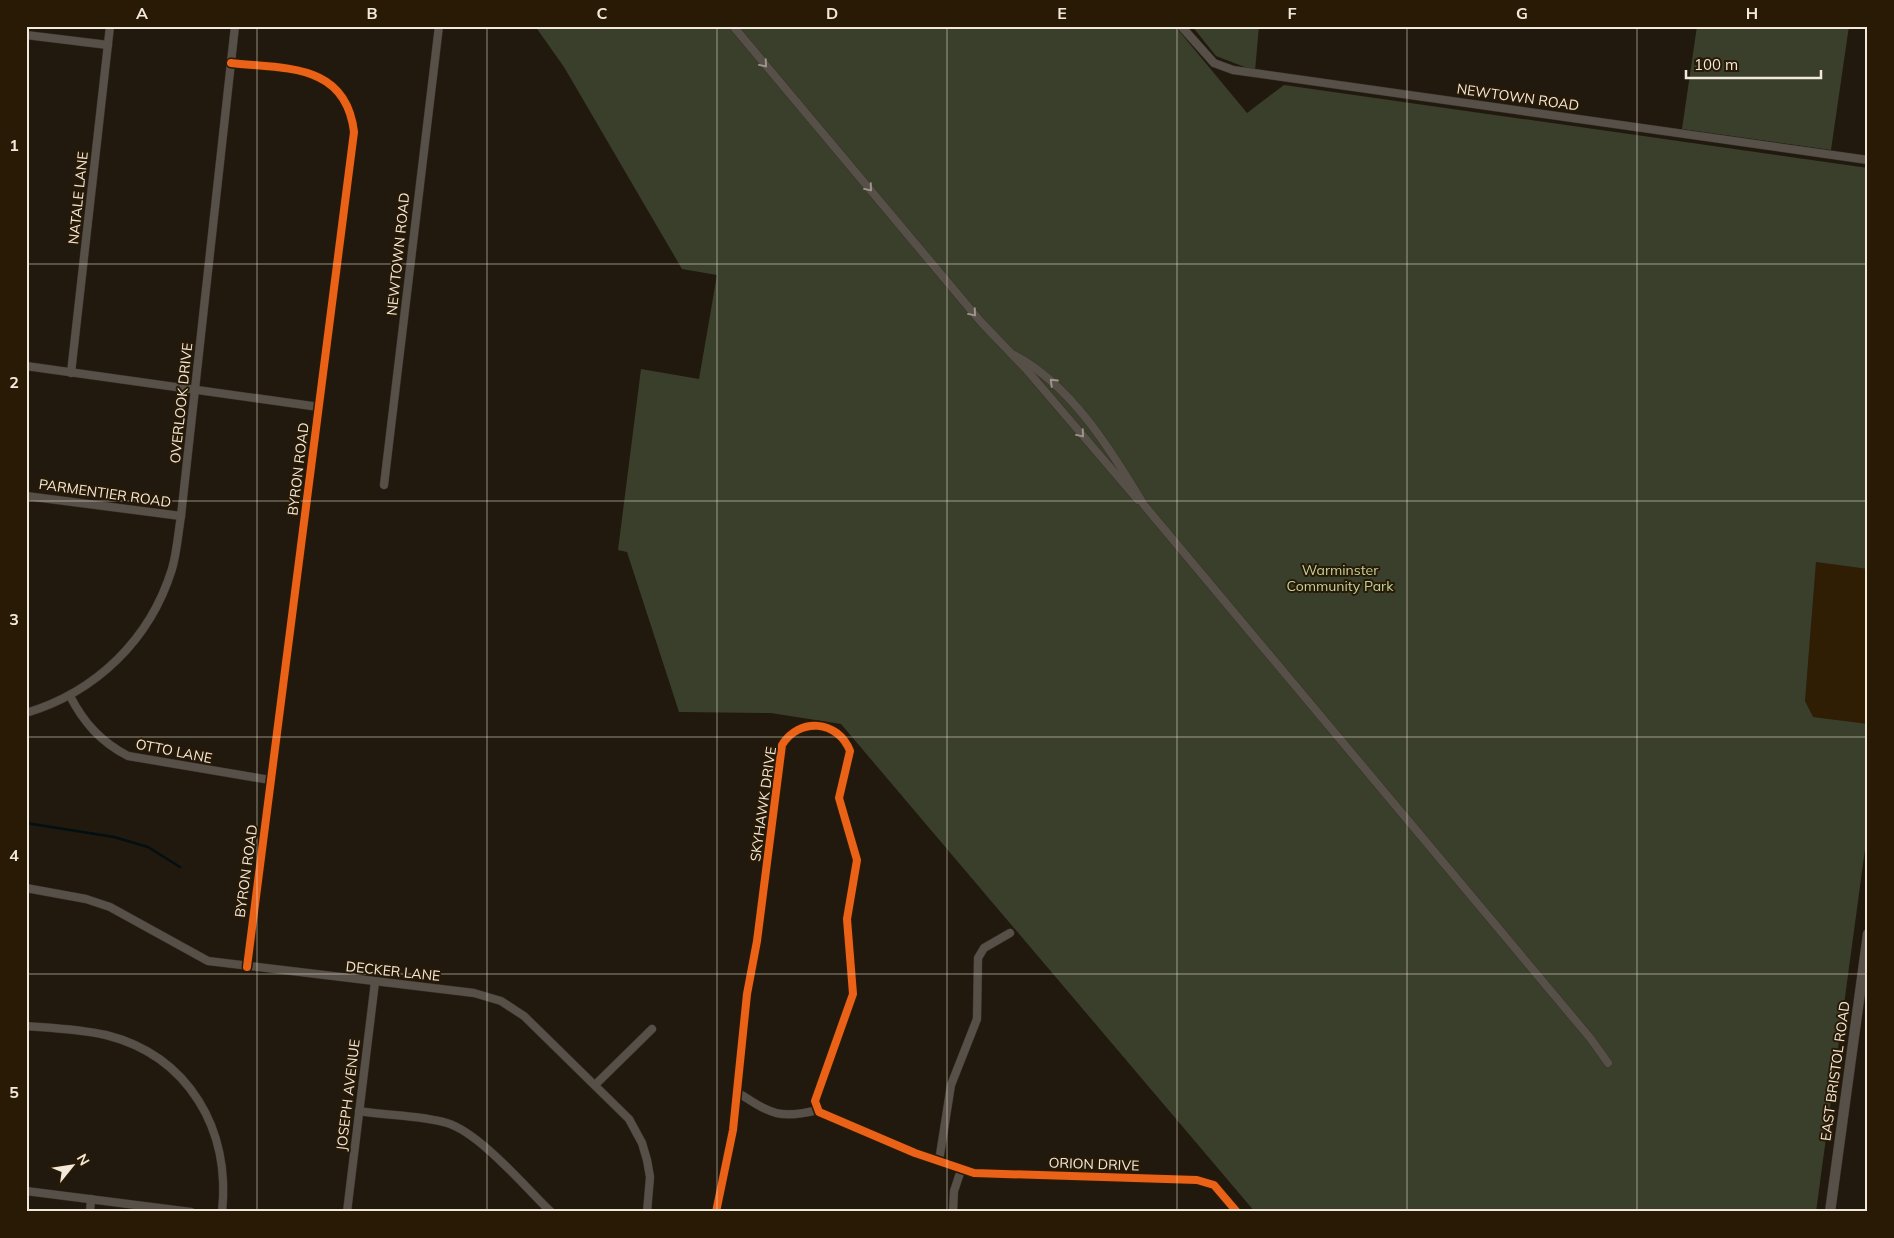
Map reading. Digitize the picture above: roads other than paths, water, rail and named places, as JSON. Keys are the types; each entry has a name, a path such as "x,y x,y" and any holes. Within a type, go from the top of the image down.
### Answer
{"main road":[{"name":"EAST BRISTOL ROAD","path":"1830,1212 1868,934"}],"street":[{"name":"NATALE LANE","path":"71,372 110,26"},
{"name":"OVERLOOK DRIVE","path":"26,713 70,696 119,660 151,618 172,569 181,516 236,26"},
{"name":"NEWTOWN ROAD","path":"384,485 439,26"},
{"path":"733,26 981,322 1012,354 1134,497 1144,505"},
{"name":"NEWTOWN ROAD","path":"1181,26 1214,63 1233,70 1868,160"},
{"path":"26,35 108,45"},
{"name":"BYRON ROAD","path":"231,63 296,70 319,76 342,95 352,115 354,132 247,967"},
{"path":"1012,354 1027,362 1054,382 1119,460 1144,505 1608,1064"},
{"path":"26,366 319,407"},
{"name":"PARMENTIER ROAD","path":"26,496 181,516"},
{"name":"OTTO LANE","path":"70,696 98,737 128,756 270,780"},
{"name":"SKYHAWK DRIVE","path":"716,1212 730,1146 747,994 757,941 782,745 796,730 804,726 820,725 836,732 850,751 839,805 857,860 847,919 853,994 819,1088 817,1108"},
{"name":"DECKER LANE","path":"26,888 86,899 110,906 197,956 222,964 474,993 501,1001 524,1016 629,1118 642,1143 650,1177 647,1212"},
{"path":"737,1092 765,1110 781,1116 817,1108 823,1115 939,1162 952,1086 977,1019 978,958 984,948 1010,933"},
{"name":"JOSEPH AVENUE","path":"347,1212 375,982"},
{"path":"26,1026 106,1036 136,1046 170,1068 198,1098 215,1133 224,1173 222,1212"},
{"path":"596,1084 652,1029"},
{"path":"359,1111 437,1120 460,1128 478,1142 551,1212"},
{"name":"ORION DRIVE","path":"939,1162 974,1173 1197,1180 1214,1186 1237,1212"},
{"path":"953,1212 954,1191 961,1170"},
{"path":"26,1191 190,1212"},
{"path":"90,1212 91,1199"}],"waterway":[{"path":"26,823 114,837 148,847 180,867"}],"park label":[{"name":"Warminster Community Park","path":"1340,578"}]}
